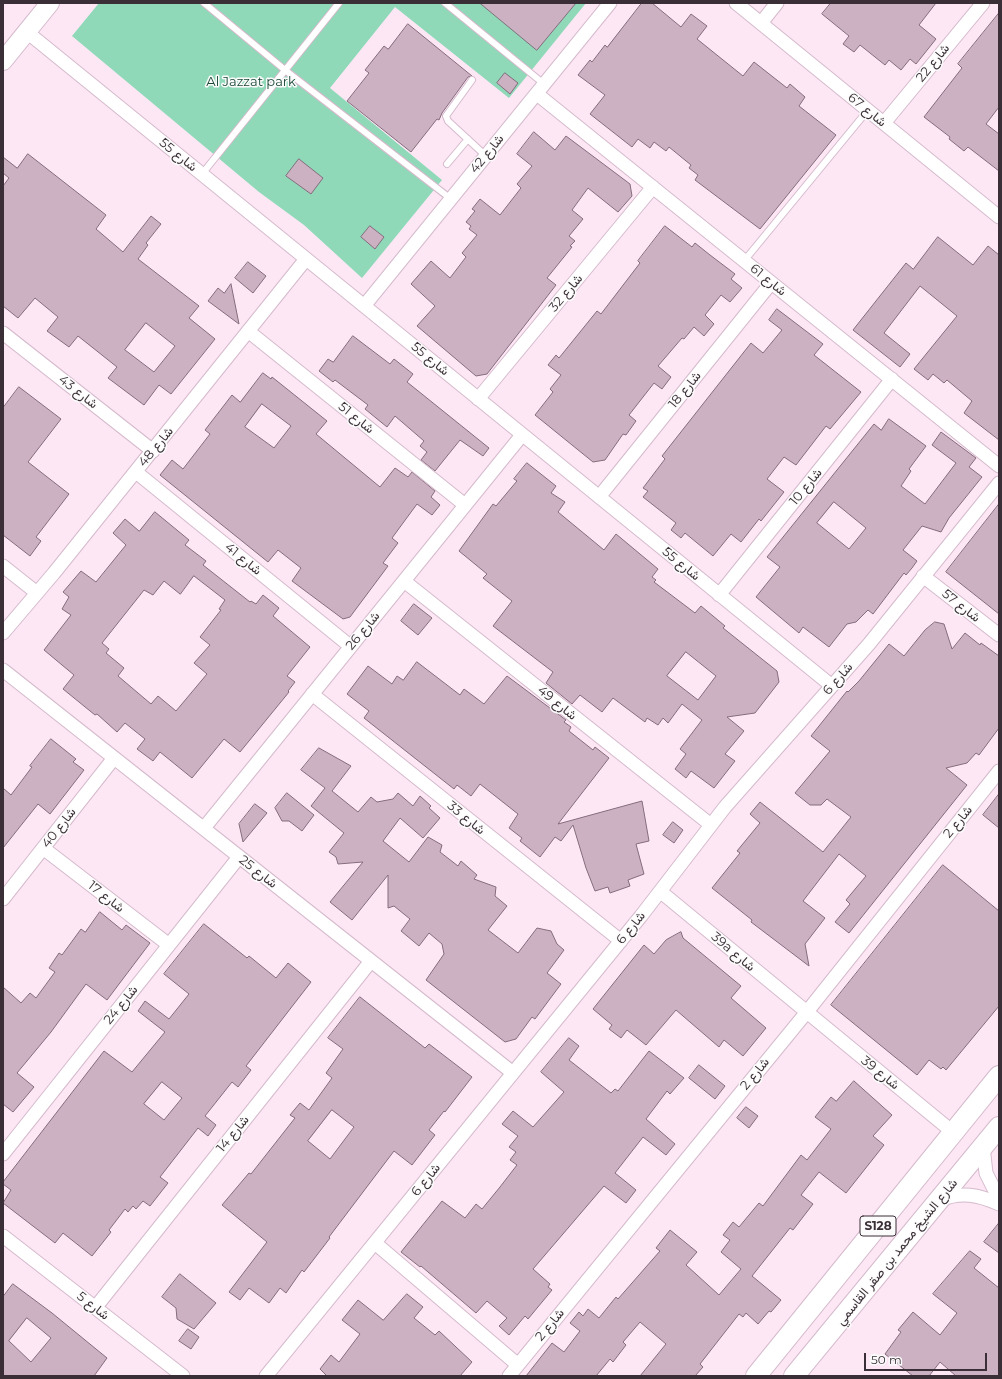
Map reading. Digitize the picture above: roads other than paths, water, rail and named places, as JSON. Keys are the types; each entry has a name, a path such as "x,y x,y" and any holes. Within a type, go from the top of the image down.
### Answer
{"main road":[{"name":"S128","path":"756,1376 999,1076"},
{"name":"شارع الشيخ محمد بن صقر القاسمي","path":"794,1376 999,1127"},
{"path":"767,1376 767,1368 772,1357"}],"street":[{"path":"3,61 50,3"},
{"name":"شارع 42","path":"364,306 610,3"},
{"name":"شارع 67","path":"736,3 999,217"},
{"path":"761,23 777,3"},
{"name":"شارع 22","path":"884,123 983,3"},
{"name":"شارع 55","path":"27,32 832,686"},
{"name":"شارع 61","path":"540,89 653,187 999,466"},
{"name":"شارع 32","path":"478,399 653,187"},
{"name":"شارع 48","path":"3,633 136,472 306,259"},
{"name":"شارع 18","path":"599,497 772,283"},
{"name":"شارع 51","path":"248,331 465,505"},
{"name":"شارع 43","path":"3,333 153,450"},
{"name":"شارع 10","path":"720,595 892,380"},
{"name":"شارع 26","path":"204,828 522,435"},
{"name":"شارع 41","path":"136,472 350,646"},
{"name":"شارع 6","path":"266,1376 661,892 711,825 832,686 999,483"},
{"path":"3,566 37,593"},
{"name":"شارع 57","path":"923,576 999,635"},
{"name":"شارع 49","path":"404,581 711,825"},
{"name":"شارع 25","path":"3,670 514,1073"},
{"name":"شارع 33","path":"312,694 620,941"},
{"name":"شارع 40","path":"3,899 114,758"},
{"name":"شارع 2","path":"509,1376 806,1013 999,771"},
{"name":"شارع 17","path":"43,848 169,945"},
{"name":"شارع 24","path":"3,1154 239,856"},
{"name":"39a شارع","path":"661,892 806,1013"},
{"name":"شارع 14","path":"95,1308 371,961"},
{"name":"شارع 39","path":"806,1013 954,1133"},
{"path":"983,1146 986,1173 999,1199"},
{"path":"938,1200 954,1195 970,1194 999,1204"},
{"name":"شارع 5","path":"3,1236 183,1376"},
{"path":"375,1243 518,1365"}],"lane":[{"path":"204,3 285,70 451,199"},
{"path":"202,174 339,3"},
{"path":"445,3 540,89"},
{"path":"472,80 446,116 448,120 486,156"},
{"path":"744,261 868,110"},
{"path":"447,164 468,139"}],"park label":[{"name":"Al Jazzat park","path":"251,82"}]}
